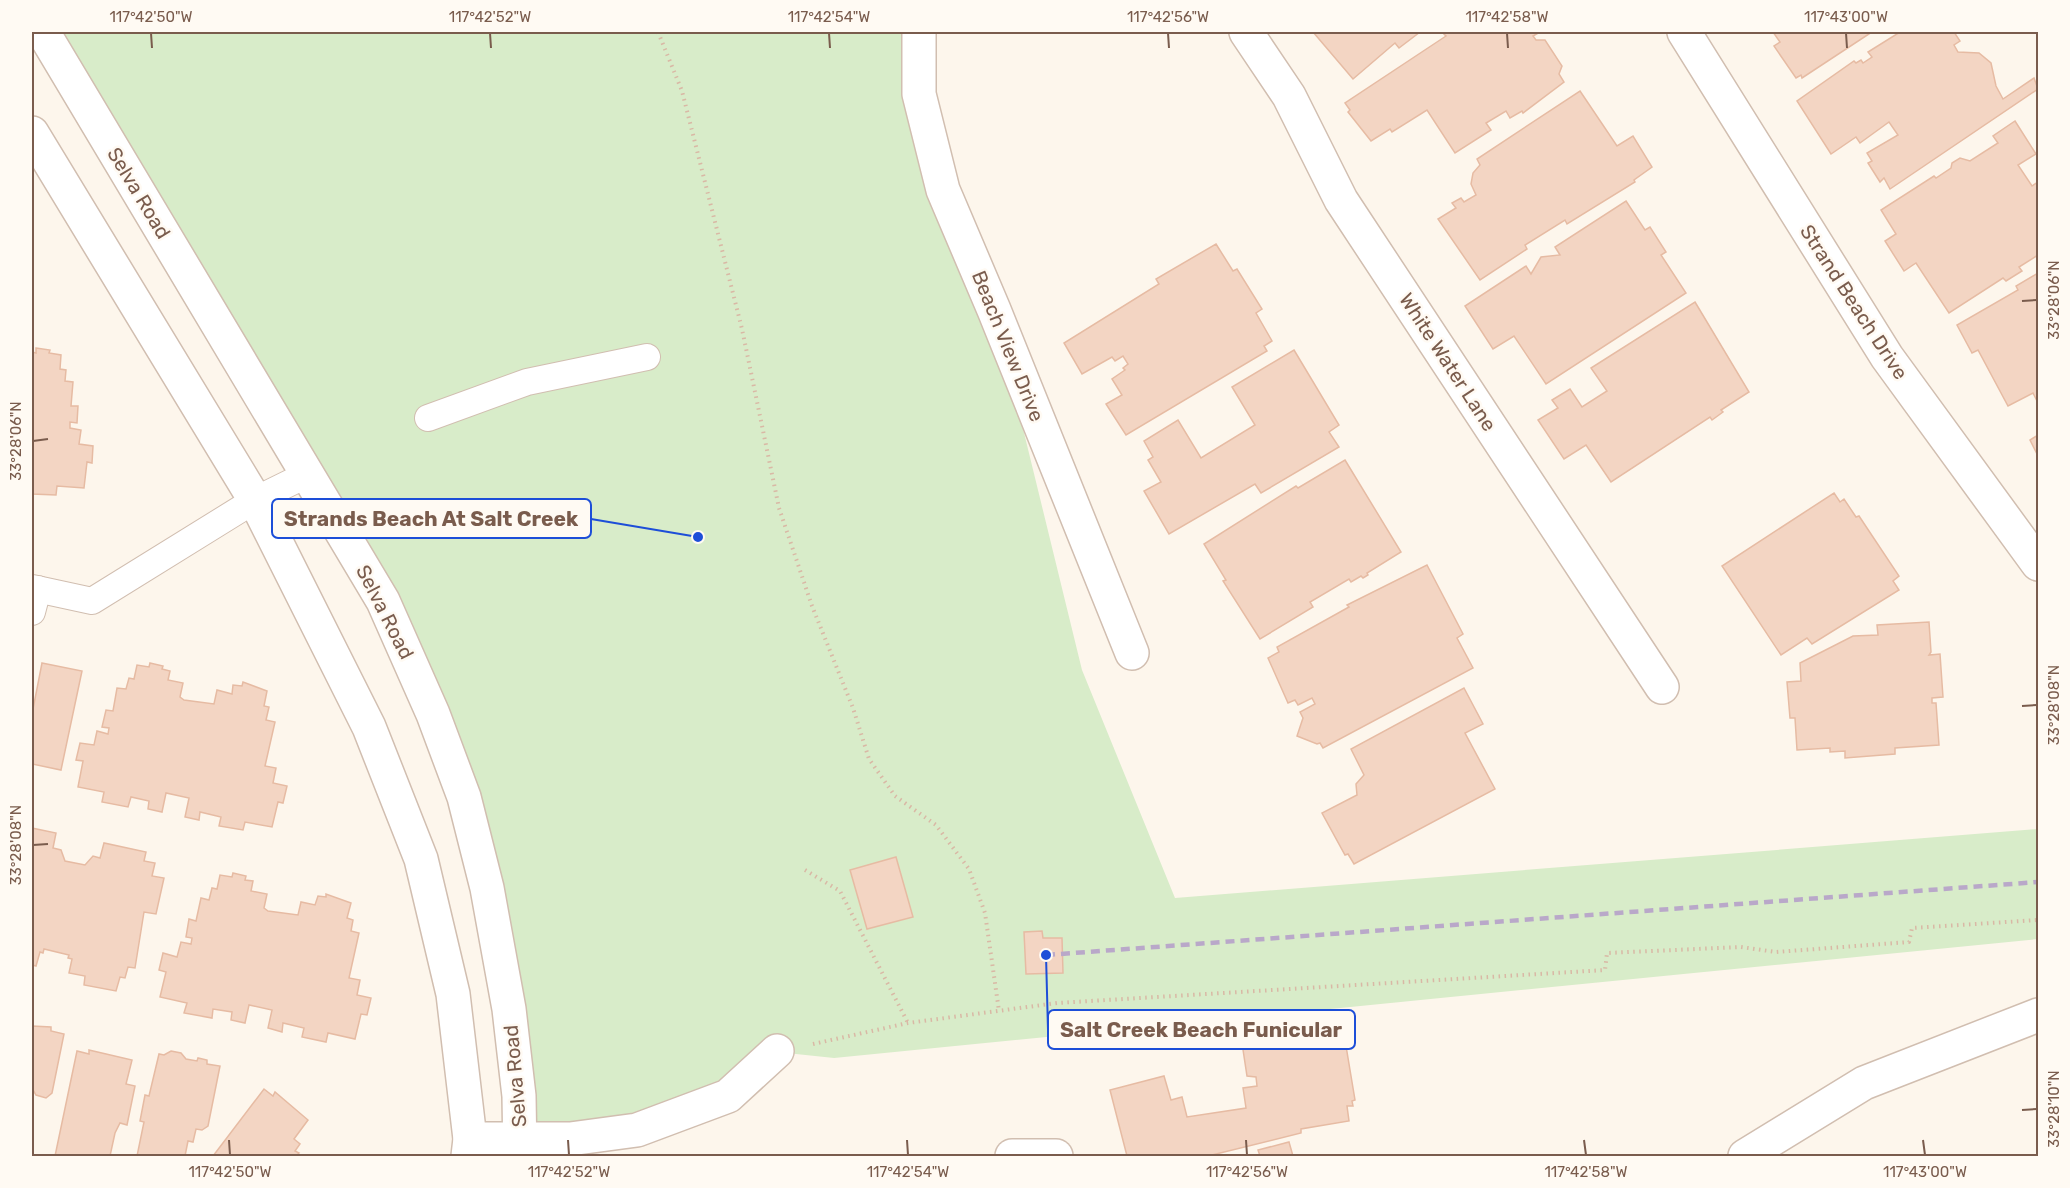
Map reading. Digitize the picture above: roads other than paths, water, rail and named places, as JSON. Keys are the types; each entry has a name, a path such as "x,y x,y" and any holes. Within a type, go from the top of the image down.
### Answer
{"street":[{"name":"Selva Road","path":"43,32 383,601 433,714 464,797 487,888 509,1009 521,1148"},
{"name":"Beach View Drive","path":"919,32 920,94 943,190 994,310 1132,653"},
{"name":"White Water Lane","path":"1246,32 1289,96 1341,200 1662,687"},
{"name":"Strand Beach Drive","path":"1683,32 1887,357 2038,564"},
{"path":"32,133 255,500 369,727 421,859 453,994 469,1148 521,1148 637,1130 728,1096 777,1052"},
{"path":"1745,1156 1864,1083 2038,1015"},
{"path":"1012,1156 1056,1156"}],"lane":[{"path":"428,418 527,382 647,357"},
{"path":"34,596 92,602 255,500 308,474"}],"railway":[{"path":"1046,955 2038,882"}],"place":[{"name":"Strands Beach At Salt Creek","path":"698,537"},
{"name":"Salt Creek Beach Funicular","path":"1046,955"}]}
